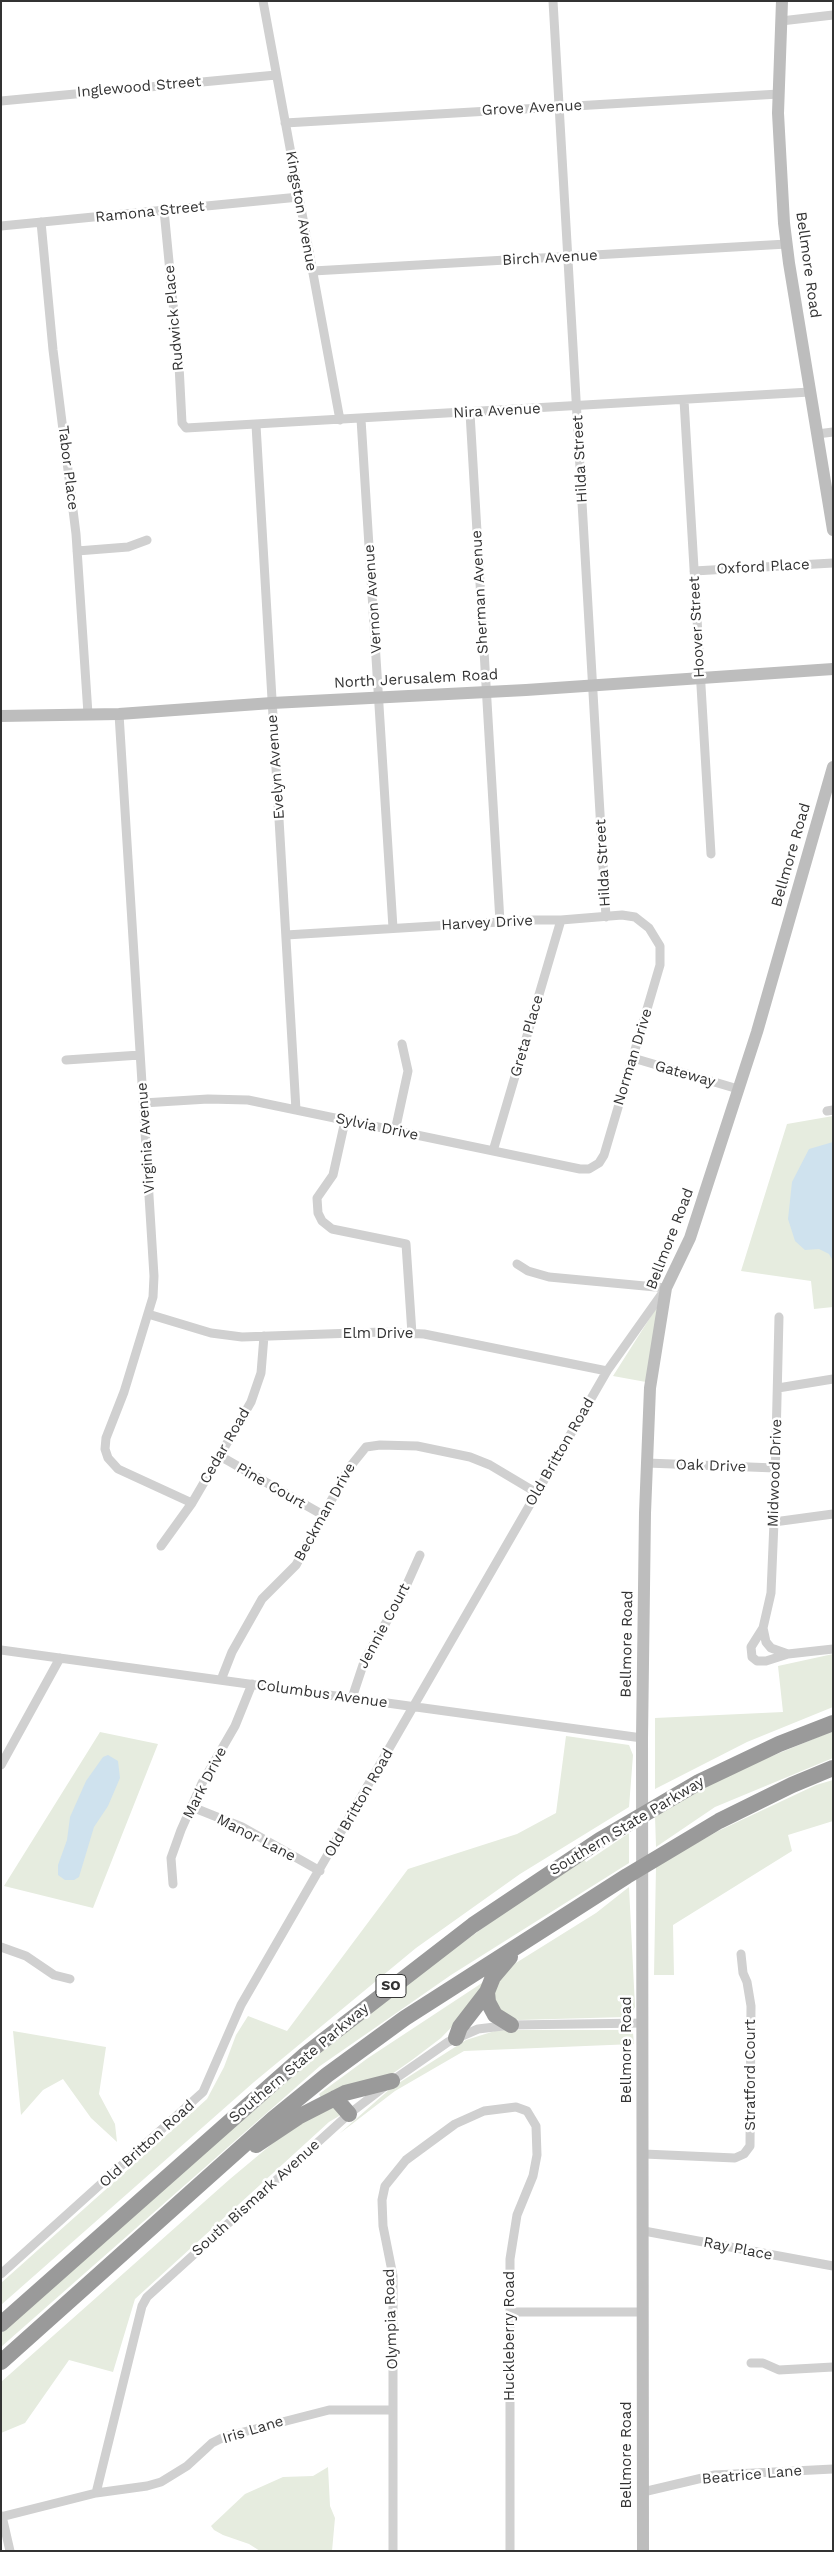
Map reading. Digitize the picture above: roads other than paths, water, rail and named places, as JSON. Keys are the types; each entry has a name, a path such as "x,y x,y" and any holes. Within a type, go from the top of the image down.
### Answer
{"highway":[{"name":"Southern State Parkway","path":"1,2324 306,2054 473,1926 600,1840 699,1782 779,1744 833,1723"},
{"name":"Southern State Parkway","path":"1,2362 216,2170 327,2075 405,2018 719,1821 792,1785 833,1768"},
{"path":"456,2038 460,2027 487,1992 499,1969 533,1936"},
{"path":"487,1992 488,2002 495,2015 511,2025"},
{"path":"216,2170 298,2117 335,2098 392,2081"},
{"path":"335,2098 349,2114"}],"main road":[{"name":"Bellmore Road","path":"782,1 779,123 787,244 833,530"},
{"name":"North Jerusalem Road","path":"1,716 119,714 833,669"},
{"name":"Bellmore Road","path":"643,2551 642,1738 650,1388 666,1288 690,1238 738,1090 807,864 833,767"}],"street":[{"name":"Kingston Avenue","path":"262,1 340,420"},
{"name":"Hilda Street","path":"553,1 606,917"},
{"path":"781,21 833,15"},
{"name":"Inglewood Street","path":"1,101 276,75"},
{"name":"Grove Avenue","path":"285,123 779,94"},
{"name":"Ramona Street","path":"1,226 298,197"},
{"name":"Rudwick Place","path":"164,210 183,426"},
{"name":"Tabor Place","path":"41,222 77,551 88,714"},
{"name":"Birch Avenue","path":"313,271 787,244"},
{"name":"Nira Avenue","path":"183,426 256,425 810,392"},
{"name":"Hoover Street","path":"684,400 711,854"},
{"name":"Sherman Avenue","path":"470,412 500,922"},
{"name":"Vernon Avenue","path":"361,419 393,928"},
{"name":"Evelyn Avenue","path":"256,425 296,1110"},
{"path":"817,434 833,432"},
{"path":"77,551 128,547 147,540"},
{"name":"Oxford Place","path":"694,571 833,563"},
{"name":"Virginia Avenue","path":"119,714 154,1276 153,1297 124,1392 106,1438 105,1449 108,1458 118,1469 192,1503"},
{"name":"Harvey Drive","path":"286,935 622,915 635,918 650,928 660,946 660,958"},
{"name":"Greta Place","path":"493,1151 561,920"},
{"name":"Norman Drive","path":"604,1155 660,958"},
{"path":"395,1131 408,1071 402,1044"},
{"path":"66,1060 140,1055"},
{"name":"Gateway","path":"633,1058 738,1090"},
{"name":"Sylvia Drive","path":"143,1103 231,1099 296,1110 580,1169 594,1167 604,1155"},
{"path":"345,1121 333,1175 317,1198 318,1213 322,1221 332,1229 406,1244 412,1334"},
{"path":"518,1264 528,1271 549,1277 666,1288"},
{"name":"Old Britton Road","path":"1,2274 203,2092 235,2017 416,1707 607,1371 666,1288"},
{"name":"Elm Drive","path":"148,1314 211,1333 242,1337 382,1332 412,1334 607,1371"},
{"name":"Midwood Drive","path":"779,1317 771,1592 763,1628 751,1647 754,1660 766,1661 788,1654"},
{"name":"Cedar Road","path":"161,1546 192,1503 259,1385 264,1336"},
{"path":"778,1388 833,1379"},
{"name":"Beckman Drive","path":"221,1680 232,1652 262,1599 296,1565 357,1456 366,1447 380,1445 417,1446 470,1457 490,1464 537,1493"},
{"name":"Pine Court","path":"220,1456 323,1515"},
{"name":"Oak Drive","path":"647,1463 775,1468"},
{"path":"774,1522 833,1514"},
{"name":"Jennie Court","path":"352,1698 362,1664 404,1593 420,1555"},
{"path":"763,1628 766,1642 771,1648 788,1654 833,1649"},
{"name":"Columbus Avenue","path":"1,1650 642,1738"},
{"path":"1,1765 60,1658"},
{"name":"Mark Drive","path":"173,1884 171,1858 202,1783 235,1726 252,1684"},
{"name":"Manor Lane","path":"192,1808 242,1826 320,1870"},
{"path":"1,1947 26,1956 54,1975 70,1979"},
{"name":"Stratford Court","path":"644,2154 735,2158 744,2154 750,2146 751,2006 741,1954"},
{"name":"South Bismark Avenue","path":"96,2492 142,2306 148,2297 349,2114 392,2081 456,2038 487,2027 643,2022"},
{"name":"Olympia Road","path":"393,2551 392,2276 383,2226 382,2200 385,2186 406,2160 455,2124 484,2111 506,2107 522,2108 531,2115 536,2126"},
{"name":"Huckleberry Road","path":"510,2551 510,2312 512,2236 517,2215 536,2165 536,2126"},
{"name":"Ray Place","path":"644,2231 833,2266"},
{"path":"510,2312 643,2312"},
{"path":"751,2363 763,2363 779,2370 833,2367"},
{"name":"Iris Lane","path":"96,2492 147,2486 161,2482 187,2466 212,2443 233,2434 329,2410 393,2410"},
{"name":"Beatrice Lane","path":"643,2492 715,2475 833,2469"},
{"path":"10,2551 2,2516 96,2492"}],"water":[{"path":"833,1142 833,1261 829,1254 819,1249 805,1250 795,1241 788,1219 792,1182 809,1149"},
{"path":"108,1755 118,1761 120,1778 108,1806 94,1827 79,1877 74,1880 65,1880 58,1875 58,1865 67,1840 70,1817 86,1781 103,1757"}]}
